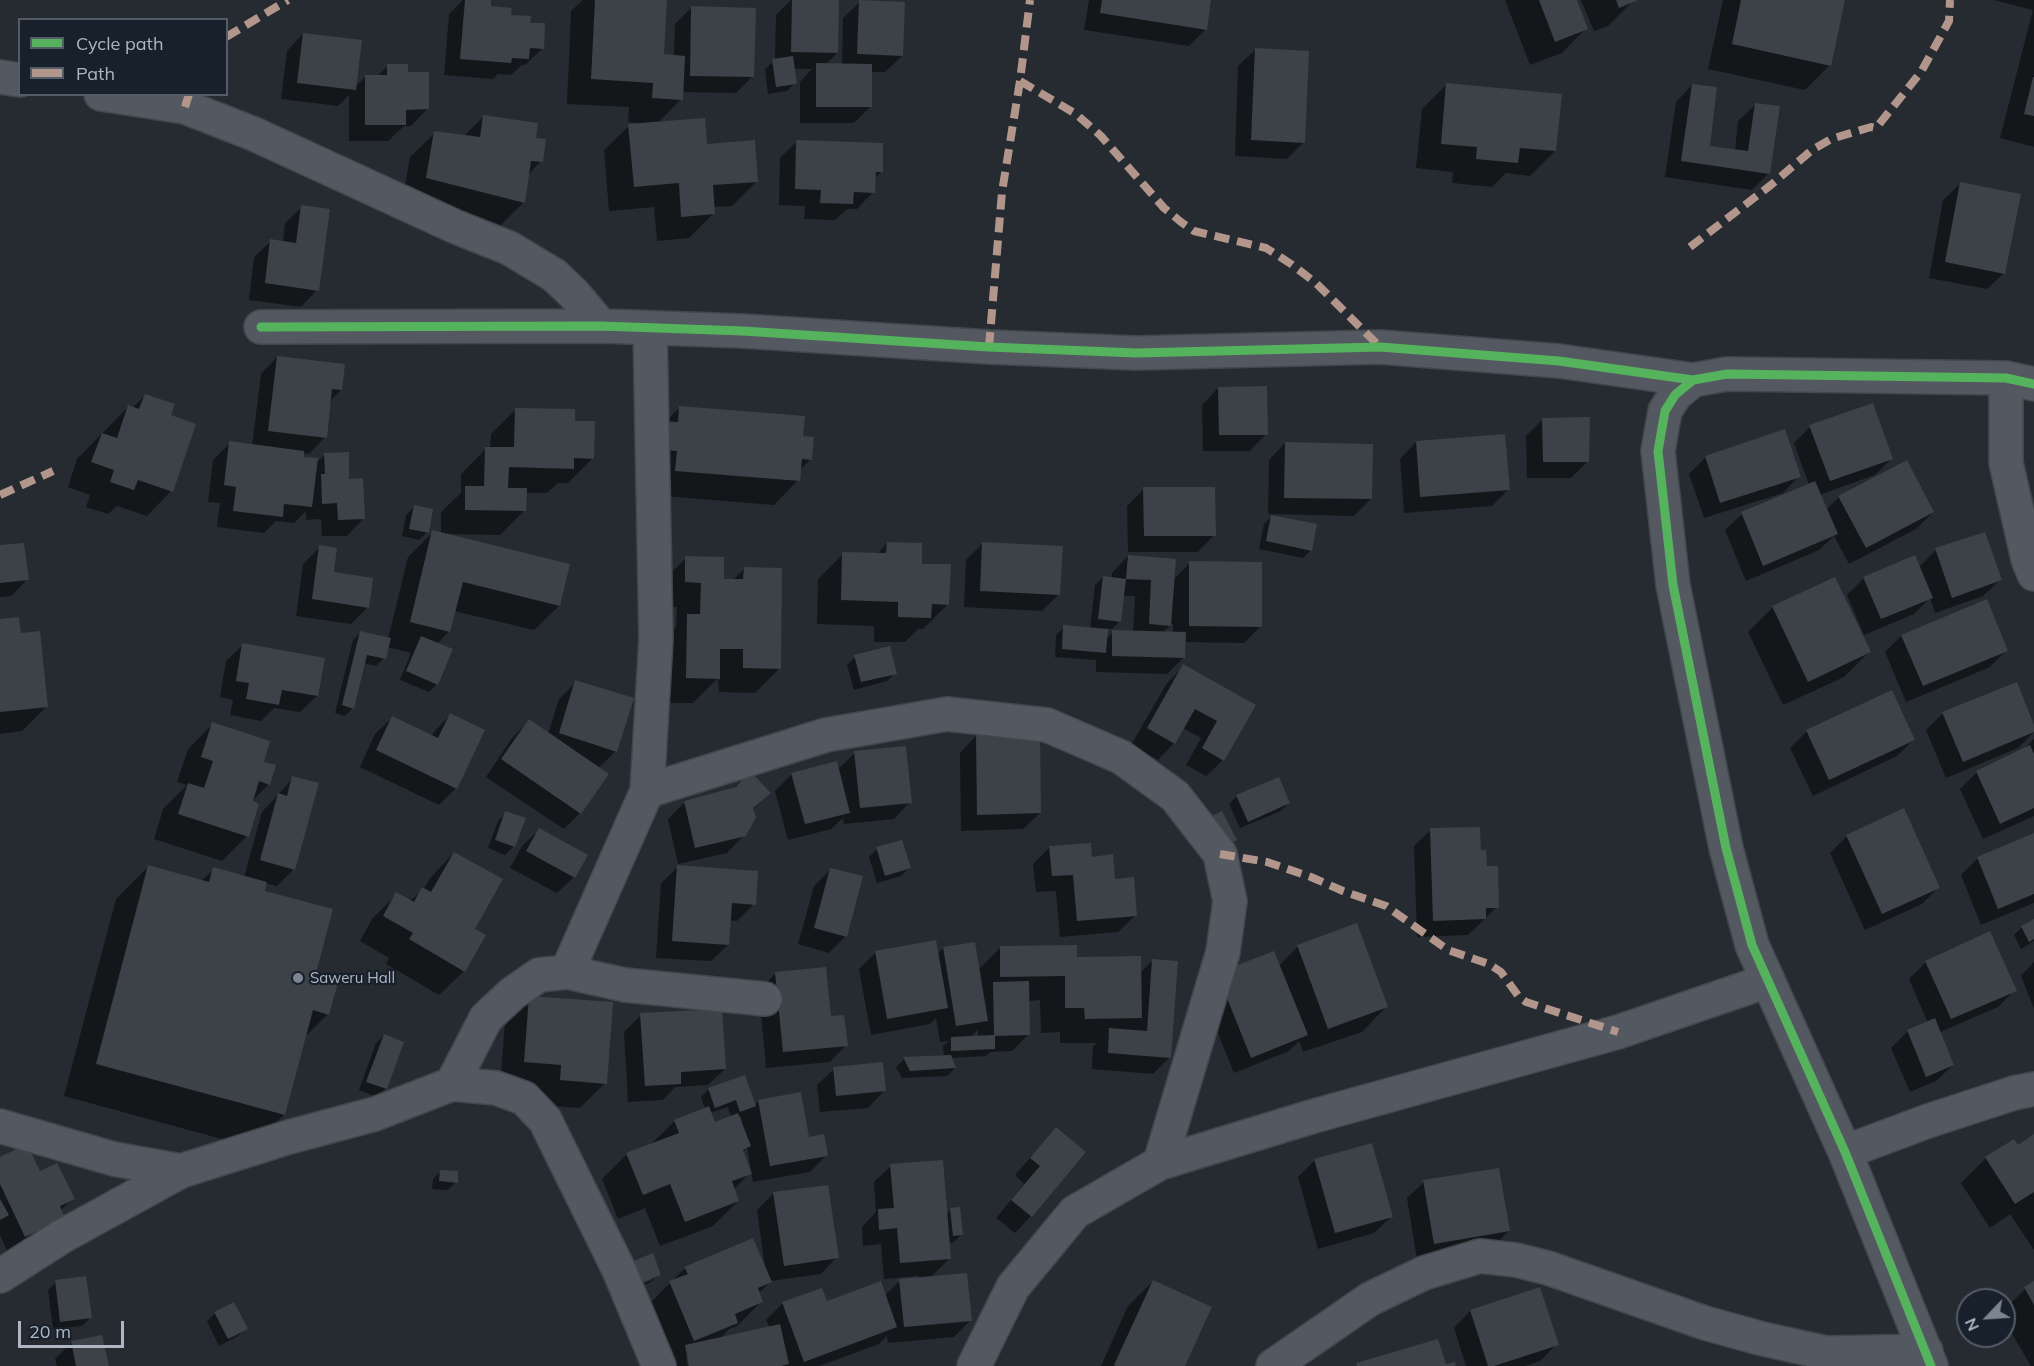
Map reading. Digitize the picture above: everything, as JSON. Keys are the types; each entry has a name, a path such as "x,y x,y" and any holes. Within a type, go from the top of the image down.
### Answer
{"street":[{"path":"0,77 18,80"},
{"path":"114,96 185,107 254,134 456,227 509,248 554,276 573,293 601,326"},
{"path":"261,327 601,326 743,331 989,347 1136,353 1380,346 1559,361 1693,380 1727,374 2020,381 2006,463 2028,559 2034,574"},
{"path":"567,972 647,791 656,639 650,328"},
{"path":"1273,1366 1370,1299 1424,1273 1480,1256 1516,1260 1548,1268 1705,1323 1763,1339 1827,1353 1928,1358 1845,1152 1752,945 1726,848 1673,585 1658,451 1665,411 1675,395 1693,380"},
{"path":"647,791 826,735 947,714 1047,725 1121,757 1175,796 1220,854 1230,901 1223,952 1160,1163"},
{"path":"452,1084 486,1018 513,993 539,975 567,972 625,985 765,999"},
{"path":"974,1366 1013,1287 1075,1212 1160,1163 1314,1116 1618,1032 1767,981"},
{"path":"0,1276 61,1237 181,1172 289,1137 375,1114 452,1084 496,1088 524,1098 545,1120 619,1270 658,1366"},
{"path":"1845,1152 1939,1118 2014,1093 2034,1089"},
{"path":"0,1126 114,1159 181,1172"}],"building":[{"path":"465,0 491,0 491,6 512,8 511,15 531,16 530,23 545,23 544,49 530,48 529,59 512,58 511,63 460,59"},
{"path":"595,0 667,0 664,54 685,56 683,100 652,98 653,83 591,79"},
{"path":"792,0 839,0 838,53 791,52"},
{"path":"859,0 905,2 903,56 857,54"},
{"path":"1102,0 1211,0 1207,30 1100,13"},
{"path":"1539,0 1577,0 1588,29 1555,42"},
{"path":"1616,0 1638,0 1619,8"},
{"path":"1741,0 1845,0 1831,66 1732,44"},
{"path":"691,6 756,8 754,77 690,76"},
{"path":"303,33 362,40 356,90 297,83"},
{"path":"1255,48 1309,51 1305,143 1251,140"},
{"path":"793,56 797,84 776,87 772,59"},
{"path":"816,63 872,64 872,107 816,107"},
{"path":"387,64 408,64 408,72 429,72 429,109 406,110 406,125 365,125 365,75 387,75"},
{"path":"2034,77 2034,116 2024,114"},
{"path":"1446,83 1562,94 1556,151 1520,148 1518,163 1476,159 1477,147 1441,144"},
{"path":"1692,84 1717,87 1710,146 1748,151 1755,103 1780,106 1770,174 1681,161"},
{"path":"483,115 538,123 536,138 546,139 543,162 531,161 525,203 426,178 434,131 480,137"},
{"path":"705,118 707,144 755,140 758,182 713,185 715,214 681,217 679,183 634,187 628,124"},
{"path":"796,140 883,143 883,172 876,172 875,193 854,192 853,204 820,203 821,190 795,189"},
{"path":"1960,182 2021,194 2005,274 1945,262"},
{"path":"301,205 330,209 319,291 265,283 270,239 296,243"},
{"path":"277,356 345,364 342,390 332,389 327,438 268,431"},
{"path":"1267,386 1268,435 1219,435 1218,387"},
{"path":"145,394 175,404 171,415 196,424 173,492 138,480 134,490 110,482 114,470 91,462 102,433 117,438 128,405 139,409"},
{"path":"1873,403 1893,459 1830,481 1809,425"},
{"path":"679,406 805,416 803,436 814,437 812,460 802,459 800,481 675,471 677,451 661,450 663,421 678,422"},
{"path":"515,408 575,409 575,421 595,421 594,459 574,458 574,469 509,467 508,488 527,488 526,511 465,510 465,486 484,486 485,447 514,447"},
{"path":"1590,417 1589,462 1543,462 1542,418"},
{"path":"1785,429 1801,477 1720,503 1705,456"},
{"path":"1505,434 1510,490 1420,497 1416,441"},
{"path":"229,441 304,451 304,457 318,458 312,507 284,504 283,517 233,511 236,487 224,485"},
{"path":"1285,442 1373,444 1372,499 1284,498"},
{"path":"349,452 349,479 363,478 365,519 338,520 337,503 322,504 321,474 325,474 324,453"},
{"path":"1907,460 1934,512 1866,548 1838,496"},
{"path":"1815,481 1838,534 1763,566 1741,512"},
{"path":"1143,487 1215,487 1216,536 1144,536"},
{"path":"414,505 433,509 429,533 409,529"},
{"path":"1271,515 1317,524 1312,551 1266,541"},
{"path":"432,530 570,564 560,606 463,582 450,632 410,622"},
{"path":"1985,532 2002,580 1952,598 1935,548"},
{"path":"887,542 922,543 922,564 951,564 949,605 932,604 931,618 898,617 898,602 841,600 842,552 886,553"},
{"path":"982,542 1063,546 1060,595 980,591"},
{"path":"24,543 29,580 0,583 0,545"},
{"path":"319,545 337,548 334,572 373,578 369,608 312,599"},
{"path":"1128,555 1176,559 1171,626 1149,624 1151,580 1126,579"},
{"path":"1915,555 1933,598 1881,619 1863,577"},
{"path":"685,556 724,557 724,579 743,579 744,567 782,568 781,669 743,668 743,649 720,649 720,679 686,678 687,614 700,614 701,583 685,582"},
{"path":"1189,561 1262,562 1262,627 1189,626"},
{"path":"1103,576 1126,579 1121,622 1098,619"},
{"path":"1835,577 1871,652 1808,682 1772,606"},
{"path":"1987,599 2008,651 1923,686 1901,635"},
{"path":"19,617 21,633 40,631 48,707 0,712 0,619"},
{"path":"1063,625 1108,629 1106,653 1062,649"},
{"path":"1112,630 1186,632 1185,658 1112,656"},
{"path":"360,631 391,638 386,659 367,655 354,709 342,705"},
{"path":"421,636 453,649 438,685 406,671"},
{"path":"242,643 325,658 318,696 282,690 279,705 246,699 249,683 236,681"},
{"path":"890,646 897,674 861,682 854,655"},
{"path":"1183,664 1256,705 1224,761 1202,748 1217,721 1195,709 1175,744 1147,728"},
{"path":"575,680 634,698 617,752 559,733"},
{"path":"2017,682 2034,725 2034,732 1963,762 1942,712"},
{"path":"1892,690 1915,740 1829,780 1806,730"},
{"path":"450,713 485,730 457,789 376,750 392,716 438,738"},
{"path":"529,719 609,774 581,814 501,759"},
{"path":"212,722 270,741 264,762 276,765 270,785 259,781 253,801 259,804 249,837 178,814 188,783 204,788 213,761 201,757"},
{"path":"1040,734 1041,813 977,815 976,735"},
{"path":"2030,745 2034,754 2034,808 2000,824 1976,771"},
{"path":"906,746 912,803 860,808 854,751"},
{"path":"837,761 850,813 805,824 791,773"},
{"path":"750,771 771,793 753,808 756,817 746,836 695,848 684,801 736,787"},
{"path":"292,776 319,783 295,870 260,860 278,793 287,796"},
{"path":"1279,777 1290,803 1248,822 1236,795"},
{"path":"1904,808 1940,888 1882,914 1846,835"},
{"path":"505,811 526,818 515,847 495,840"},
{"path":"1222,811 1237,840 1220,849 1205,819"},
{"path":"1480,827 1481,850 1486,850 1487,866 1498,866 1499,908 1486,908 1486,919 1433,921 1430,828"},
{"path":"539,828 588,855 575,878 526,851"},
{"path":"2034,833 2034,894 1998,909 1977,857"},
{"path":"902,840 911,868 885,876 876,847"},
{"path":"1091,843 1092,857 1113,854 1115,879 1134,877 1137,916 1077,921 1073,875 1052,876 1049,846"},
{"path":"454,852 503,879 475,929 486,935 465,972 409,939 413,933 383,916 396,892 414,902 422,887 431,892"},
{"path":"148,865 209,882 213,867 267,882 265,891 333,909 316,973 339,979 329,1015 313,1010 285,1115 96,1064"},
{"path":"677,865 758,871 756,905 732,903 729,945 672,941"},
{"path":"830,868 863,876 847,937 814,928"},
{"path":"2034,919 2034,939 2029,942 2021,926"},
{"path":"1357,923 1388,1007 1328,1029 1297,945"},
{"path":"1990,931 2017,991 1951,1019 1925,961"},
{"path":"936,940 948,1008 887,1019 875,951"},
{"path":"975,942 988,1021 956,1026 943,947"},
{"path":"1077,945 1077,957 1141,956 1142,1018 1085,1019 1084,1008 1065,1008 1065,976 1000,977 1000,946"},
{"path":"1274,951 1308,1035 1251,1058 1217,973"},
{"path":"1152,959 1178,961 1171,1058 1108,1053 1109,1028 1147,1031"},
{"path":"826,967 831,1016 844,1015 848,1046 783,1052 775,972"},
{"path":"1029,981 1030,1035 995,1036 995,1049 951,1051 951,1037 994,1035 993,982"},
{"path":"529,996 613,1002 607,1084 560,1080 561,1065 524,1062"},
{"path":"722,1009 726,1069 681,1072 681,1084 645,1086 640,1013"},
{"path":"1935,1018 1954,1065 1926,1077 1907,1030"},
{"path":"384,1034 404,1042 387,1089 366,1082"},
{"path":"951,1055 956,1068 910,1071 903,1057"},
{"path":"883,1062 886,1091 836,1096 833,1067"},
{"path":"745,1075 756,1106 740,1112 736,1100 715,1108 708,1088"},
{"path":"801,1092 809,1137 824,1134 828,1156 770,1166 758,1100"},
{"path":"709,1106 715,1122 738,1113 751,1146 743,1150 752,1174 732,1181 739,1201 685,1222 670,1184 643,1195 626,1153 679,1133 674,1120"},
{"path":"1056,1127 1086,1152 1032,1217 1011,1200 1040,1166 1030,1158"},
{"path":"2034,1134 2034,1192 2015,1204 1985,1157 2014,1139 2018,1145"},
{"path":"1372,1143 1393,1217 1335,1233 1314,1159"},
{"path":"27,1144 40,1171 57,1163 75,1199 60,1206 65,1218 25,1237 0,1184 0,1157"},
{"path":"943,1160 951,1259 900,1263 897,1228 879,1230 878,1209 894,1208 890,1164"},
{"path":"1499,1168 1510,1231 1434,1244 1423,1180"},
{"path":"440,1170 458,1171 458,1183 439,1181"},
{"path":"828,1185 839,1258 784,1266 773,1192"},
{"path":"0,1199 9,1215 0,1220"},
{"path":"960,1207 963,1235 953,1236 950,1208"},
{"path":"753,1238 772,1282 758,1288 763,1302 735,1314 738,1323 694,1341 669,1281 688,1274 684,1267"},
{"path":"653,1253 661,1275 639,1284 631,1262"},
{"path":"967,1273 972,1321 904,1327 899,1279"},
{"path":"86,1276 92,1318 60,1322 55,1280"},
{"path":"1153,1280 1212,1307 1185,1366 1116,1366 1114,1365"},
{"path":"881,1281 897,1327 804,1362 782,1302 822,1288 827,1301"},
{"path":"2034,1281 2034,1305 2024,1287"},
{"path":"1540,1287 1559,1345 1488,1366 1470,1310"},
{"path":"234,1302 248,1329 228,1339 214,1312"},
{"path":"780,1324 789,1364 781,1366 689,1366 685,1345"},
{"path":"102,1335 109,1366 76,1366 71,1341"},
{"path":"1438,1339 1446,1364 1455,1362 1456,1366 1357,1366 1356,1363"}],"marked path":[{"path":"228,36 288,0"},
{"path":"989,347 1002,192 1030,0"},
{"path":"1690,247 1771,185 1812,150 1831,139 1871,127 1876,128 1921,72 1949,21 1950,0"},
{"path":"1020,81 1076,114 1101,136 1164,208 1181,222 1194,231 1266,248 1316,283 1380,347"},
{"path":"185,107 188,96"},
{"path":"0,495 53,471"},
{"path":"1220,854 1267,862 1386,906 1448,950 1489,964 1501,972 1519,997 1526,1002 1618,1032"}],"cycle path":[{"path":"261,327 601,326 743,331 989,347 1136,353 1380,347 1559,361 1693,380"},
{"path":"1931,1366 1845,1152 1752,945 1726,848 1673,585 1658,451 1665,411 1675,395 1693,380 1727,374 2006,378 2034,384"}],"place":[{"name":"Saweru Hall","path":"298,978"}]}
